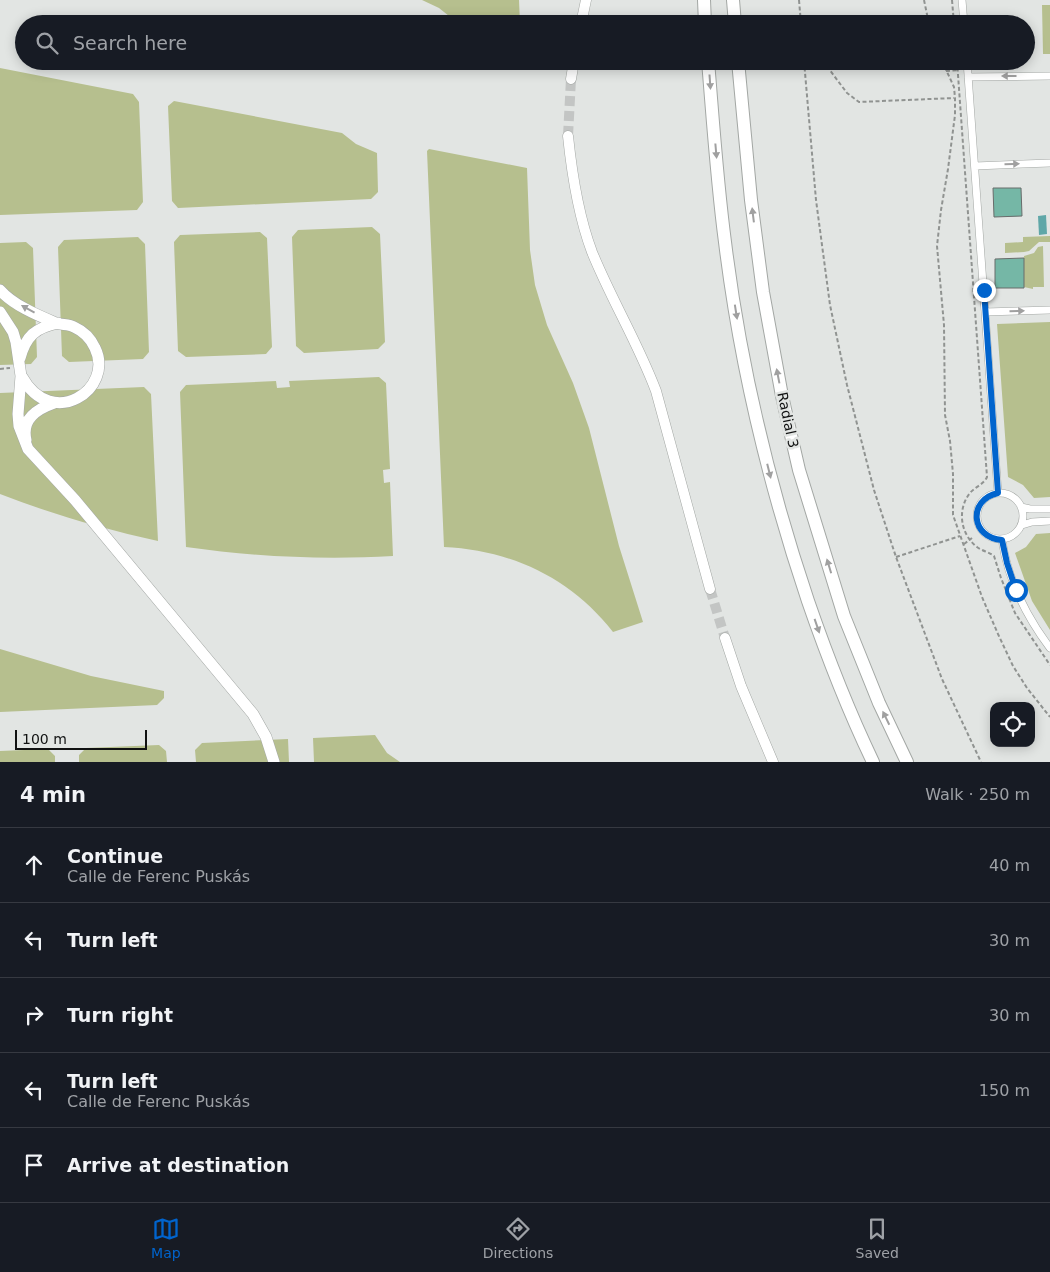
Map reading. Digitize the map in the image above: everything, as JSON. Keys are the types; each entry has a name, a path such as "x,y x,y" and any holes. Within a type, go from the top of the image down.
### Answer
{"highway":[{"path":"704,0 705,15"},
{"path":"733,0 734,15"},
{"path":"709,70 725,242 752,403 771,480 794,558 827,656 873,762"},
{"name":"Radial 3","path":"739,70 762,292 782,396 799,470 844,616 879,703 908,762"}],"main road":[{"path":"0,290 27,309 58,324"},
{"path":"0,312 13,332 19,360 21,376 19,426 28,449 75,500 252,714 266,737 274,762"},
{"path":"19,360 23,346 32,334 44,326 58,324 74,326 87,336 96,349 99,365 95,381 87,392 75,400 54,403 39,408 31,416 26,426 25,436 28,449"},
{"path":"21,376 28,389 40,398 54,403"}],"street":[{"path":"583,15 586,0"},
{"path":"962,0 963,15"},
{"path":"571,79 572,70"},
{"path":"968,70 998,493"},
{"path":"968,78 1050,76"},
{"path":"568,136 572,172 592,251 646,364 656,391 710,589"},
{"path":"975,166 1050,163"},
{"path":"985,312 1050,310"},
{"path":"998,493 1012,496 1021,507 1022,525 1014,535 1002,540 995,539 982,531 976,518 980,504 991,495 998,493"},
{"path":"1021,507 1030,510 1050,509"},
{"path":"1022,525 1032,522 1050,521"},
{"path":"1002,540 1016,590 1029,617 1050,648"},
{"path":"725,638 741,686 773,762"}],"path":[{"path":"799,0 800,15"},
{"path":"924,0 927,15"},
{"path":"952,0 953,15"},
{"path":"805,70 816,200 830,306 847,385 874,490 896,558 942,678 981,762"},
{"path":"830,70 847,93 859,102 955,98"},
{"path":"961,70 946,71 954,87 954,124 937,246 944,325 946,416 953,474 953,515 982,597 1013,666 1027,688 1050,717"},
{"path":"896,558 960,536"},
{"path":"963,545 972,538"}],"green space":[{"path":"422,0 519,0 520,15 448,15 439,8"},
{"path":"1042,5 1050,5 1050,54 1043,54"},
{"path":"0,68 133,94 139,102 143,202 137,210 0,215"},
{"path":"174,101 342,133 356,144 377,153 378,192 371,199 178,208 172,201 168,106"},
{"path":"429,149 527,168 530,250 535,285 547,325 573,383 589,428 619,546 643,622 613,632 578,596 538,570 493,554 469,549 444,547 427,151"},
{"path":"372,227 380,234 385,342 378,349 304,353 296,346 292,237 298,230"},
{"path":"260,232 267,238 272,347 266,354 186,357 178,351 174,242 180,235"},
{"path":"1050,236 1050,242 1039,242 1029,251 1005,253 1005,243 1023,242 1023,237"},
{"path":"138,237 145,244 149,352 143,359 69,362 62,356 58,247 64,240"},
{"path":"26,242 33,248 37,357 31,364 0,365 0,243"},
{"path":"1043,246 1044,287 1033,287 1033,289 1024,287 1024,256 1034,253 1038,247"},
{"path":"1050,322 1050,497 1034,498 1023,485 1008,477 997,324"},
{"path":"379,377 386,383 390,469 383,470 384,483 390,482 393,556 290,557 186,547 180,392 186,385 276,381 277,388 290,387 289,381"},
{"path":"144,387 151,394 158,541 78,520 0,494 0,393"},
{"path":"1050,533 1050,630 1032,601 1015,553 1026,547 1036,534"},
{"path":"0,649 91,676 164,691 164,698 157,705 0,712"},
{"path":"375,735 387,753 400,762 314,762 313,738"},
{"path":"288,739 289,762 196,762 195,750 202,743"},
{"path":"159,745 166,751 167,762 79,762 79,755 86,748"},
{"path":"48,749 55,756 55,762 0,762 0,751"}],"water":[{"path":"1046,215 1047,234 1039,235 1038,216"}],"building":[{"path":"993,188 1021,188 1022,216 994,217"},
{"path":"1024,258 1024,288 995,288 995,259"}],"tunnel":[{"path":"568,136 571,79"},
{"path":"710,589 725,638"}],"route":[{"path":"984,290 998,493 985,498 977,510 976,518 982,531 988,536 1002,540 1016,590"}]}
